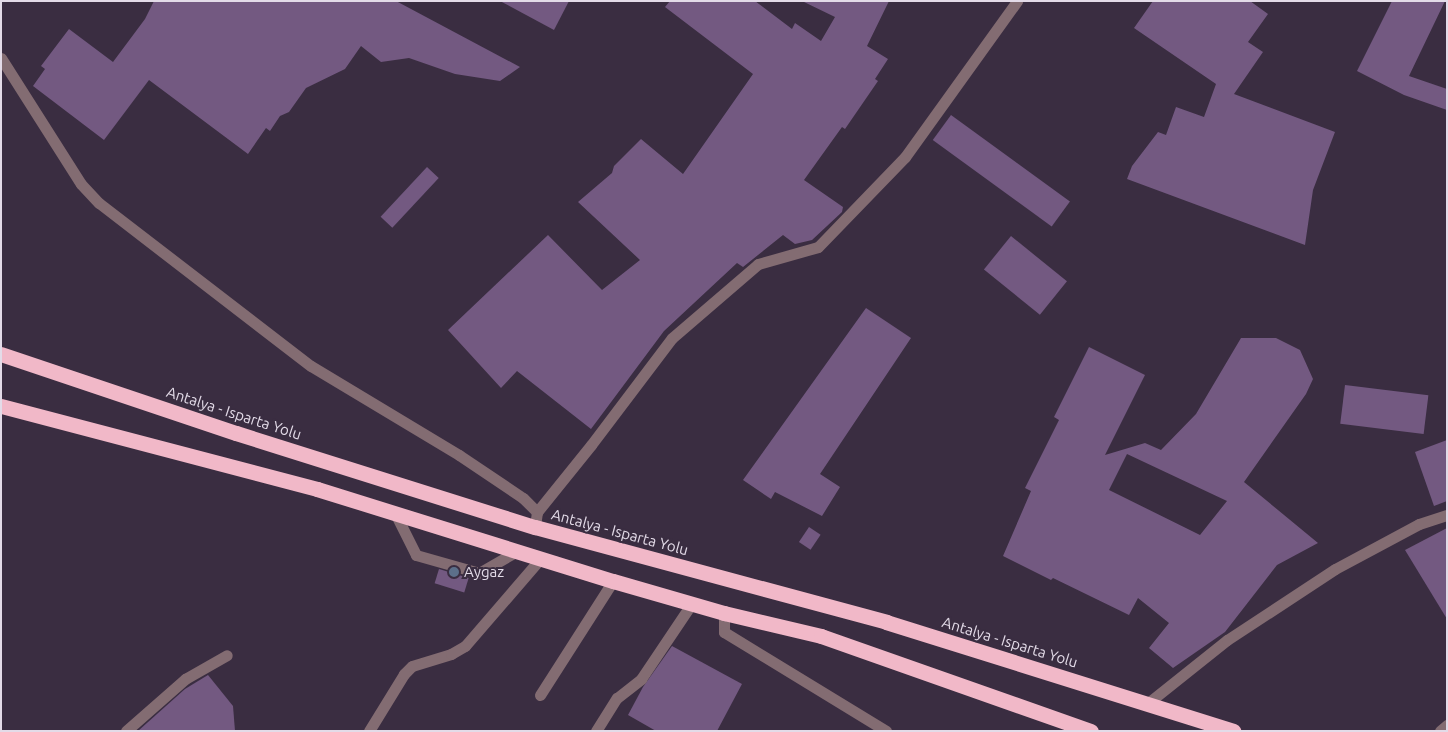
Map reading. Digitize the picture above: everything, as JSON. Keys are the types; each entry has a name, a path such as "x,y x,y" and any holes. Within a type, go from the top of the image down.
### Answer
{"highway":[{"name":"Antalya - Isparta Yolu","path":"1,354 236,433 535,527 886,622 1233,731"},
{"path":"1,406 317,489 540,559 724,613 821,636 1087,730"}],"street":[{"path":"535,527 537,512 591,445 672,338 758,264 818,247 905,157 1016,1"},
{"path":"1,58 81,184 99,203 311,366 459,455 523,498 537,512"},
{"path":"395,513 416,555 479,573 517,551"},
{"path":"1148,704 1227,640 1336,570 1420,524 1447,515"},
{"path":"369,731 404,674 412,666 451,654 465,646 540,559"},
{"path":"540,695 613,580"},
{"path":"596,731 617,698 641,679 692,603"},
{"path":"724,613 724,632 886,731"},
{"path":"126,731 185,679 227,655"},
{"path":"1440,731 1447,724"}],"building":[{"path":"154,1 396,1 520,67 500,81 455,74 409,58 381,62 361,46 345,69 306,88 289,112 280,116 270,131 266,128 248,154 149,80 104,140 33,86 45,69 41,66 69,29 113,62 145,19"},
{"path":"500,1 569,1 554,30"},
{"path":"670,1 755,1 792,29 795,23 821,41 835,17 802,1 889,1 867,46 888,59 875,79 878,81 845,129 842,127 804,180 843,207 842,212 812,240 795,244 783,235 743,267 737,263 664,331 591,429 517,371 501,388 448,330 548,235 602,290 640,260 578,202 612,173 614,166 641,139 683,174 753,74 665,7"},
{"path":"1153,1 1250,1 1268,14 1248,42 1263,52 1234,94 1335,132 1313,190 1305,245 1127,179 1132,166 1158,132 1166,135 1176,107 1204,117 1216,84 1134,28"},
{"path":"1392,1 1445,1 1409,76 1447,89 1447,110 1404,95 1357,71"},
{"path":"951,115 1070,201 1052,226 933,140"},
{"path":"427,167 439,178 392,228 381,217"},
{"path":"1011,236 1067,281 1040,315 984,269"},
{"path":"866,308 911,338 820,474 840,487 822,516 775,492 771,499 743,480"},
{"path":"1241,338 1276,338 1300,350 1313,379 1306,394 1244,482 1318,543 1277,565 1225,632 1173,668 1149,648 1169,623 1138,598 1129,615 1003,556 1031,491 1025,488 1059,420 1054,417 1089,347 1145,375 1105,455 1145,443 1161,450 1196,414","holes":["1127,454 1227,501 1200,535 1109,490"]},
{"path":"1345,385 1428,395 1424,434 1340,424"},
{"path":"1447,440 1447,501 1434,506 1415,452"},
{"path":"809,527 821,535 811,550 799,542"},
{"path":"1447,528 1447,619 1405,550"},
{"path":"439,569 469,578 464,592 435,583"},
{"path":"672,646 742,684 717,731 656,731 628,715 643,687"},
{"path":"208,675 233,706 235,731 138,731 185,689"}],"place":[{"name":"Aygaz","path":"454,572"}]}
